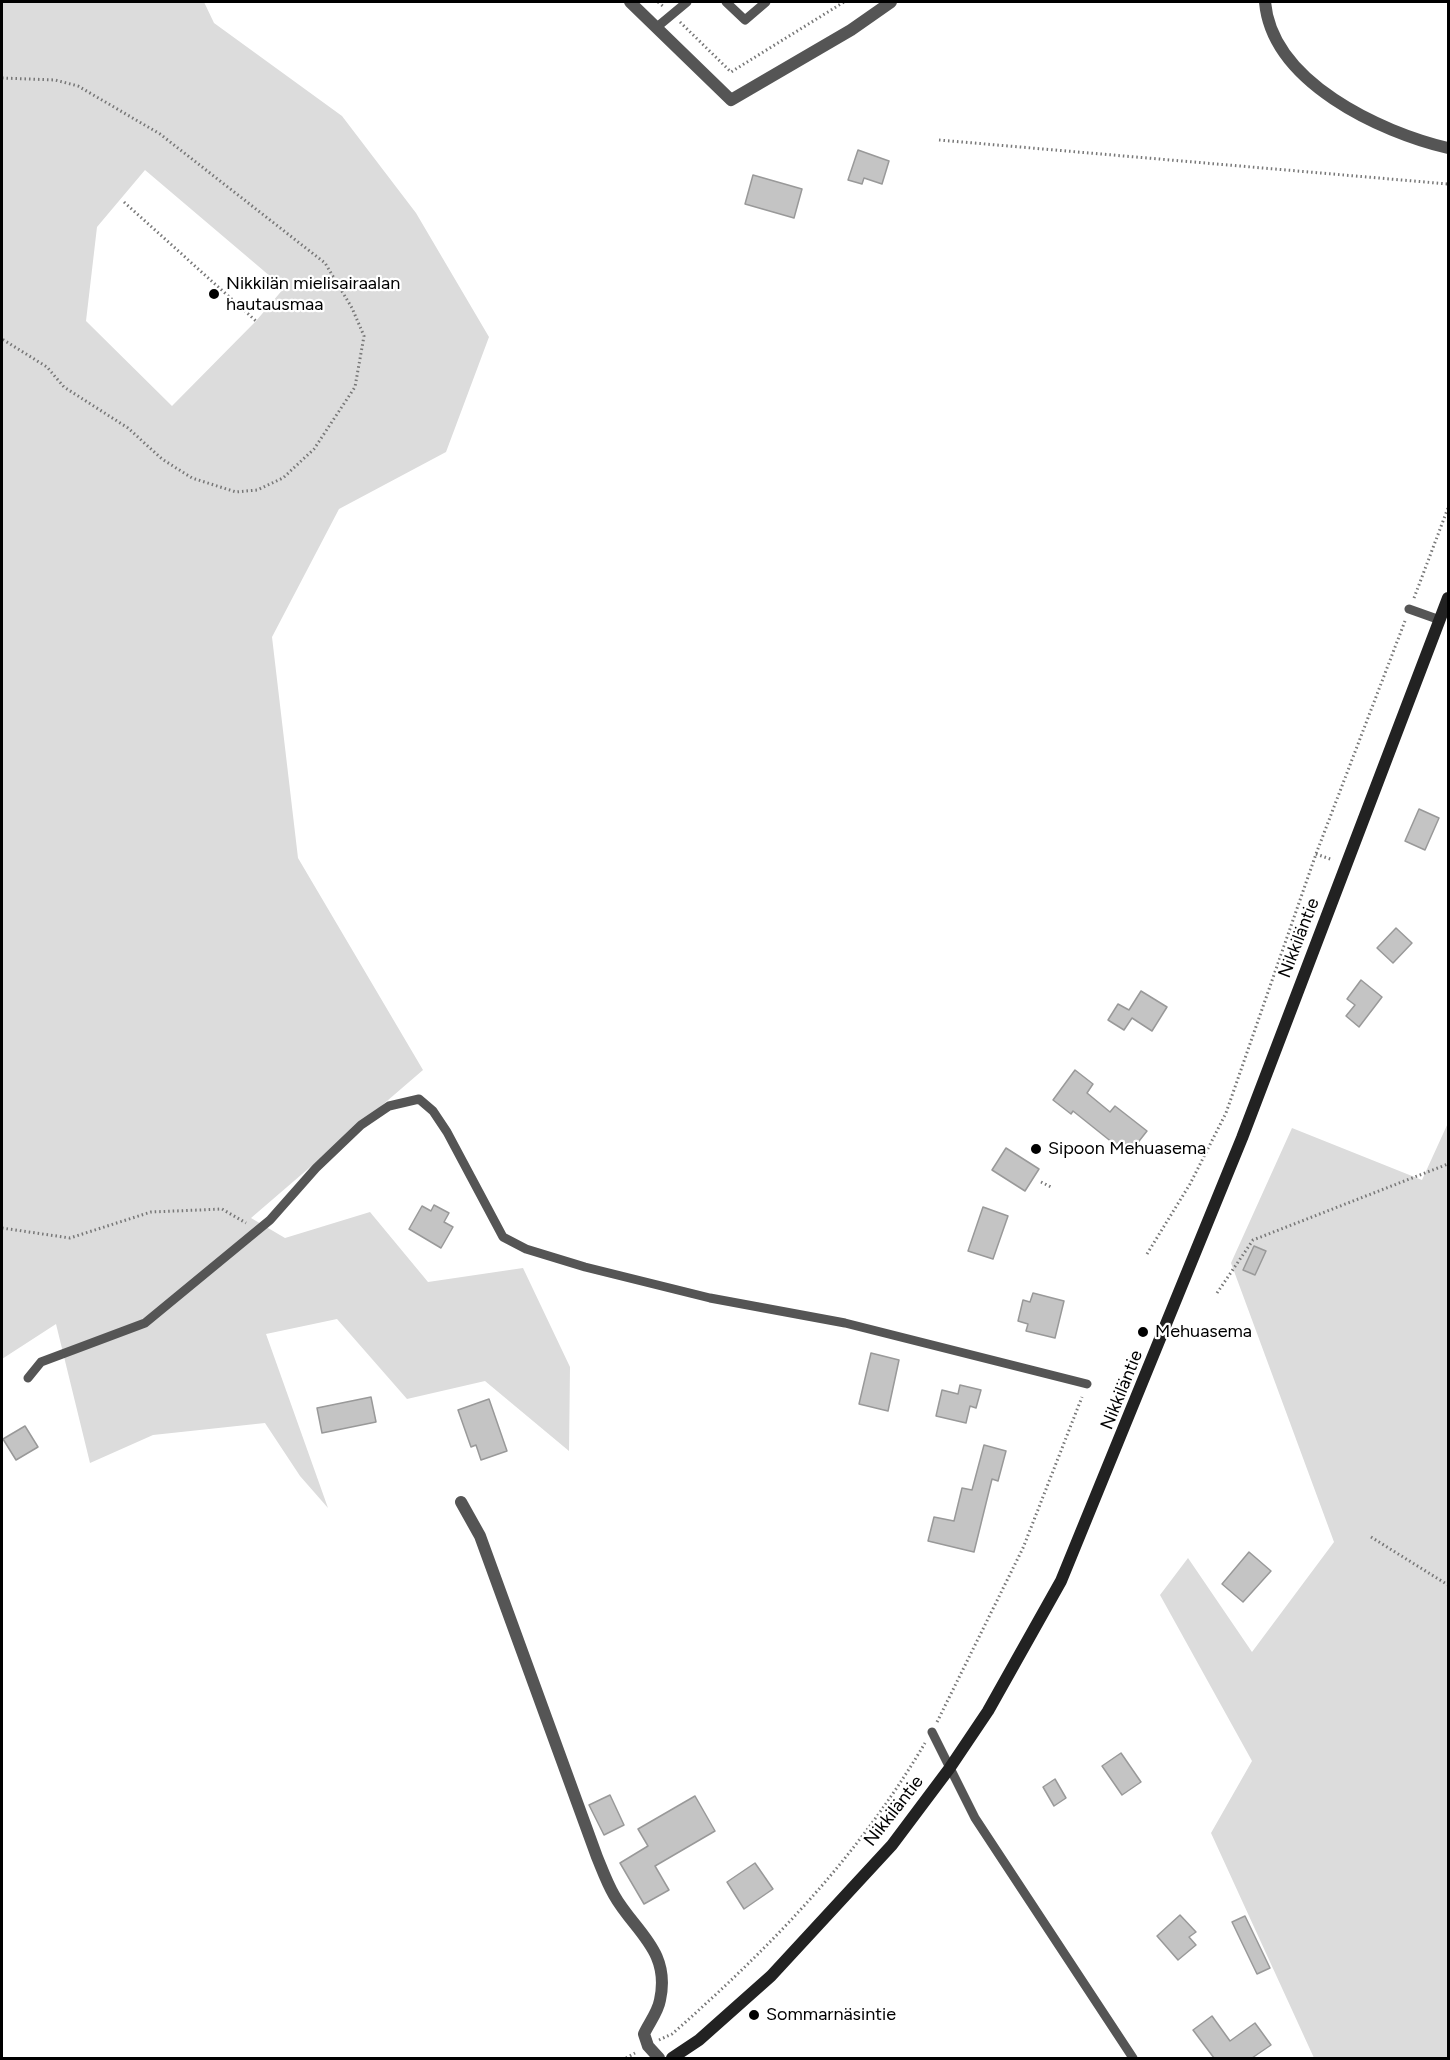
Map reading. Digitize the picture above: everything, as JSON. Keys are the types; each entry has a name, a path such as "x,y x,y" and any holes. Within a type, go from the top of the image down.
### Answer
{"street":[{"path":"630,2 731,100 851,30 891,2"},
{"path":"1265,2 1272,32 1288,58 1314,83 1352,111 1393,131 1449,148"},
{"name":"Nikkiläntie","path":"672,2058 699,2040 747,1998 811,1935 892,1845 949,1769 988,1711 1061,1581 1234,1159 1449,598"},
{"path":"461,1502 480,1536 597,1857 614,1895 647,1937 657,1960 662,1976 660,2002 644,2034 648,2046 659,2058"}],"lane":[{"path":"657,27 687,2"},
{"path":"726,2 745,20 766,2"},
{"path":"1409,609 1440,620"},
{"path":"28,1378 41,1362 145,1323 258,1230 316,1168 361,1125 389,1106 420,1099 433,1111 447,1132 503,1237 526,1249 585,1267 710,1298 844,1323 1087,1384"},
{"path":"932,1732 975,1818 1133,2058"}],"path":[{"path":"658,2 731,72 844,2"},
{"path":"2,78 55,80 78,86 160,134 325,263 352,308 364,336 354,387 314,449 283,478 257,489 236,492 192,478 162,459 128,428 64,387 47,367 2,339"},
{"path":"939,140 1449,184"},
{"path":"124,201 256,321"},
{"name":"Nikkiläntie","path":"1146,1254 1190,1184 1226,1113 1316,854 1449,507"},
{"path":"1316,854 1346,864"},
{"path":"1217,1293 1254,1240 1449,1164"},
{"path":"1041,1182 1051,1187"},
{"path":"2,1228 70,1238 152,1212 222,1209 258,1230"},
{"name":"Nikkiläntie","path":"626,2058 672,2034 755,1960 811,1901 852,1853 896,1792 932,1732 982,1636 1023,1548 1087,1384"},
{"path":"1371,1537 1449,1585"}],"shaded area":[{"path":"2,2 204,2 214,23 342,116 416,213 489,337 446,452 339,509 272,637 298,858 423,1070 251,1218 285,1238 370,1212 428,1282 523,1268 570,1367 569,1451 485,1381 407,1399 337,1319 266,1334 328,1508 300,1476 265,1423 153,1435 90,1463 56,1324 2,1359","holes":["145,170 284,288 256,321 172,406 86,321 97,227"]},
{"path":"1448,1123 1448,2058 1314,2058 1211,1833 1252,1761 1160,1595 1188,1558 1252,1652 1334,1542 1231,1263 1292,1128 1422,1180"}],"building":[{"path":"858,150 889,161 882,184 864,178 862,184 848,180"},
{"path":"753,175 802,189 794,218 745,204"},
{"path":"1419,809 1439,818 1425,850 1405,841"},
{"path":"1396,928 1412,943 1393,963 1377,948"},
{"path":"1361,980 1382,997 1359,1027 1346,1016 1355,1005 1347,999"},
{"path":"1141,991 1167,1007 1152,1031 1132,1018 1124,1030 1108,1020 1118,1004 1129,1010"},
{"path":"1075,1070 1093,1084 1087,1093 1110,1112 1115,1106 1147,1131 1128,1155 1073,1111 1071,1114 1053,1100"},
{"path":"1006,1148 1039,1169 1025,1191 992,1170"},
{"path":"434,1205 449,1213 444,1222 453,1227 441,1248 409,1229 422,1206 431,1211"},
{"path":"983,1207 1008,1216 993,1259 968,1251"},
{"path":"1254,1246 1266,1251 1255,1275 1243,1270"},
{"path":"1033,1293 1064,1301 1055,1338 1026,1331 1028,1324 1018,1321 1023,1300 1030,1302"},
{"path":"871,1353 899,1360 888,1411 859,1404"},
{"path":"960,1385 981,1390 976,1408 970,1406 966,1423 936,1416 942,1390 958,1394"},
{"path":"371,1397 376,1422 322,1433 317,1408"},
{"path":"489,1399 507,1451 481,1460 476,1445 471,1447 458,1410"},
{"path":"25,1426 38,1447 16,1460 3,1439"},
{"path":"984,1445 1006,1451 998,1481 992,1479 974,1552 928,1541 934,1517 954,1521 962,1488 972,1490"},
{"path":"1249,1552 1271,1571 1243,1602 1222,1584"},
{"path":"1121,1753 1141,1782 1122,1795 1102,1766"},
{"path":"1055,1779 1066,1798 1054,1806 1043,1787"},
{"path":"610,1795 624,1825 604,1835 589,1805"},
{"path":"695,1796 715,1831 655,1866 669,1890 644,1904 620,1863 648,1846 638,1829"},
{"path":"755,1863 773,1889 744,1909 727,1882"},
{"path":"1180,1915 1196,1932 1189,1937 1196,1945 1178,1960 1157,1936"},
{"path":"1245,1916 1270,1968 1257,1974 1232,1922"},
{"path":"1212,2016 1230,2041 1255,2023 1271,2045 1252,2058 1214,2058 1193,2030"}],"place":[{"name":"Nikkilän mielisairaalan hautausmaa","path":"214,294"},
{"name":"Sipoon Mehuasema","path":"1036,1149"},
{"name":"Mehuasema","path":"1143,1332"},
{"name":"Sommarnäsintie","path":"754,2015"}]}
